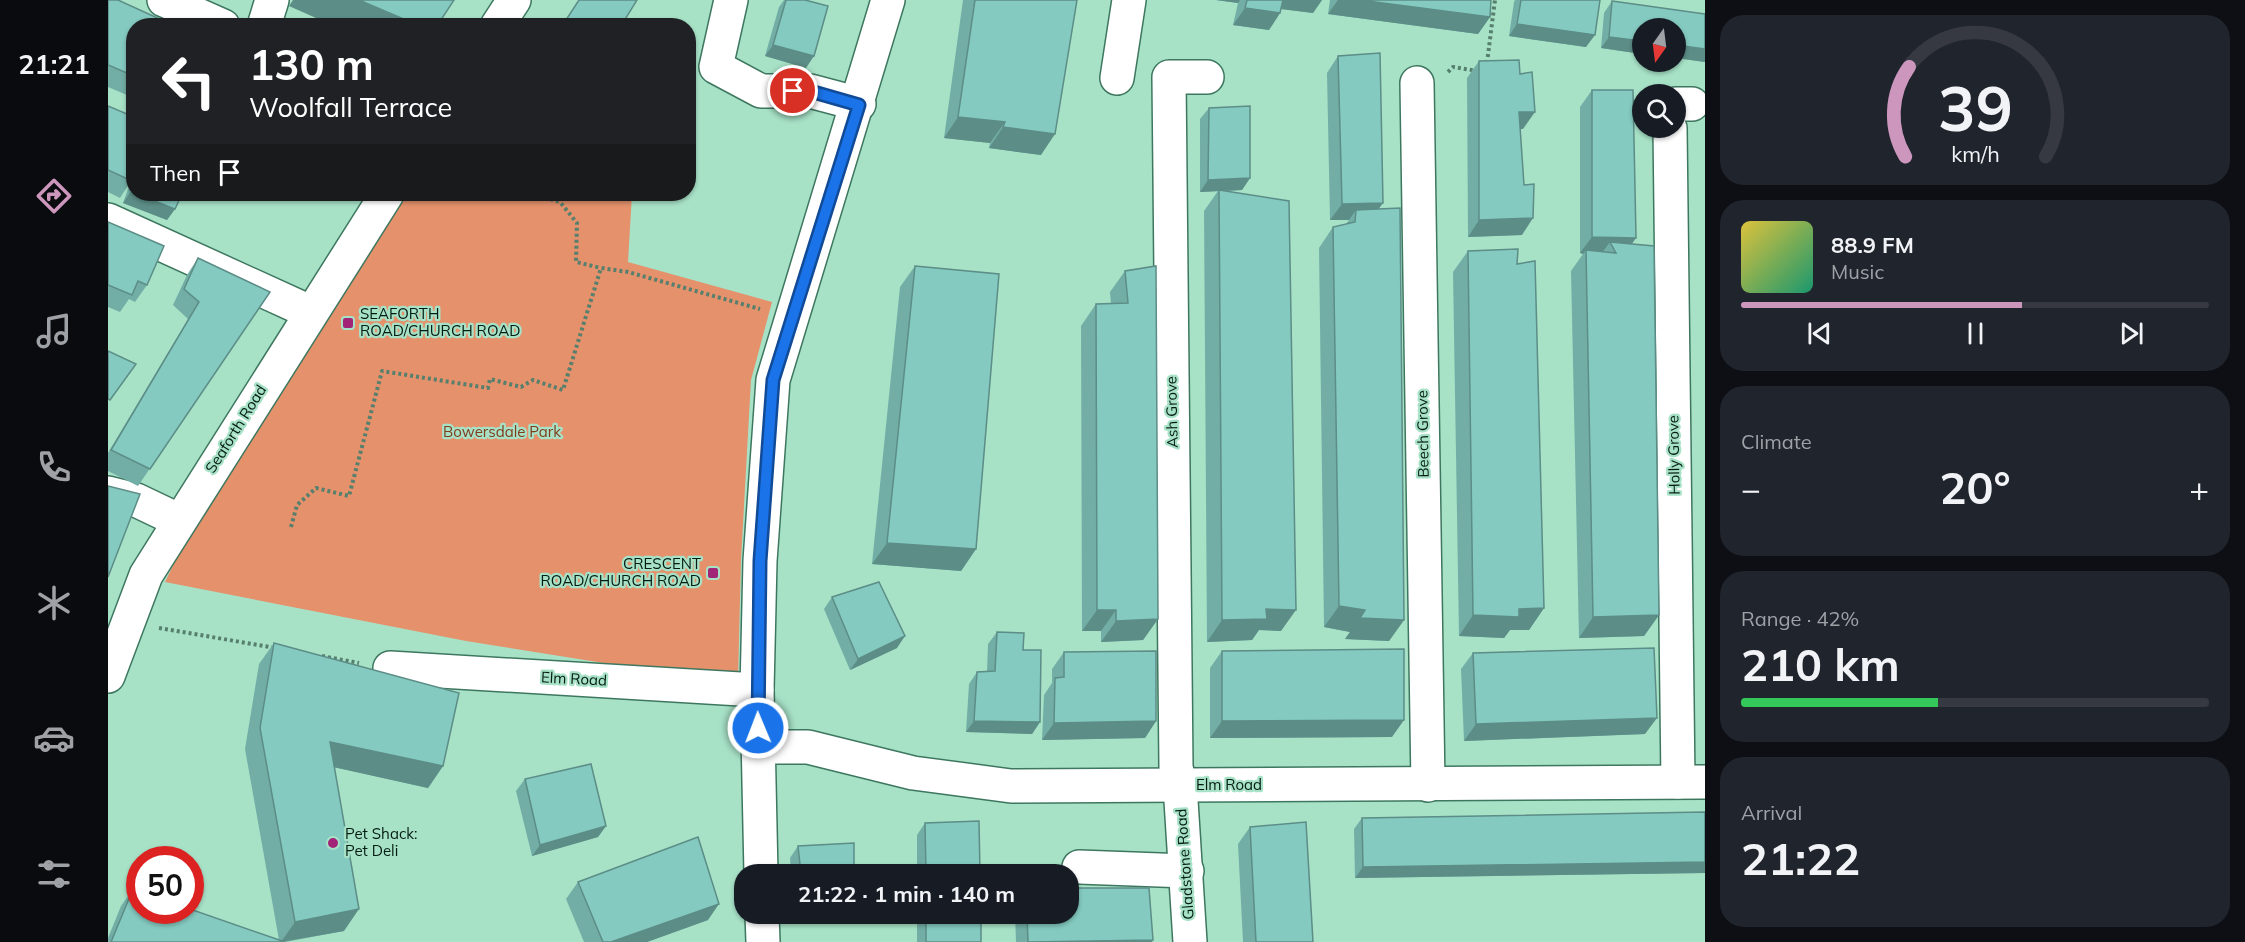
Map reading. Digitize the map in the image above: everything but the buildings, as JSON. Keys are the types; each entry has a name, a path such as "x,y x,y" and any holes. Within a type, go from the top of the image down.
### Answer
{"street":[{"path":"164,0 205,18"},
{"path":"266,18 272,0"},
{"path":"502,18 514,0"},
{"path":"731,0 716,67 761,91 810,91 859,105"},
{"path":"761,864 757,690 760,561 773,380 859,105 888,0"},
{"path":"1117,78 1129,0"},
{"name":"Ash Grove","path":"1180,785 1176,767 1169,77 1208,76"},
{"name":"Beech Grove","path":"1417,83 1428,785"},
{"name":"Holly Grove","path":"1670,138 1692,782"},
{"name":"Seaforth Road","path":"108,676 126,622 146,575 178,520 382,201"},
{"path":"108,220 310,312"},
{"path":"108,493 136,500 178,520"},
{"name":"Elm Road","path":"390,668 757,690"},
{"name":"Elm Road","path":"758,747 808,747 883,767 980,784 1428,785 1692,782"},
{"name":"Gladstone Road","path":"1180,785 1190,942"},
{"path":"1079,867 1187,871"},
{"path":"762,924 763,942"}],"path":[{"path":"1417,83 1453,67 1486,72 1495,0"},
{"path":"557,201 577,223 576,262 628,273 760,309 794,313"},
{"path":"291,526 297,505 316,488 349,496 382,371 488,388 490,379 521,387 533,380 563,390 601,268"},
{"path":"126,622 287,650"},
{"path":"310,654 390,668"}],"green space":[{"name":"Bowersdale Park","path":"399,201 632,201 628,262 772,302 751,380 741,560 738,680 685,676 466,641 165,582 190,530"}],"place":[{"name":"SEAFORTH ROAD/CHURCH ROAD","path":"348,323"},
{"name":"CRESCENT ROAD/CHURCH ROAD","path":"713,573"},
{"name":"Pet Shack: Pet Deli","path":"333,843"}],"route":[{"path":"758,728 760,561 773,380 859,105 810,91 793,91"}]}
